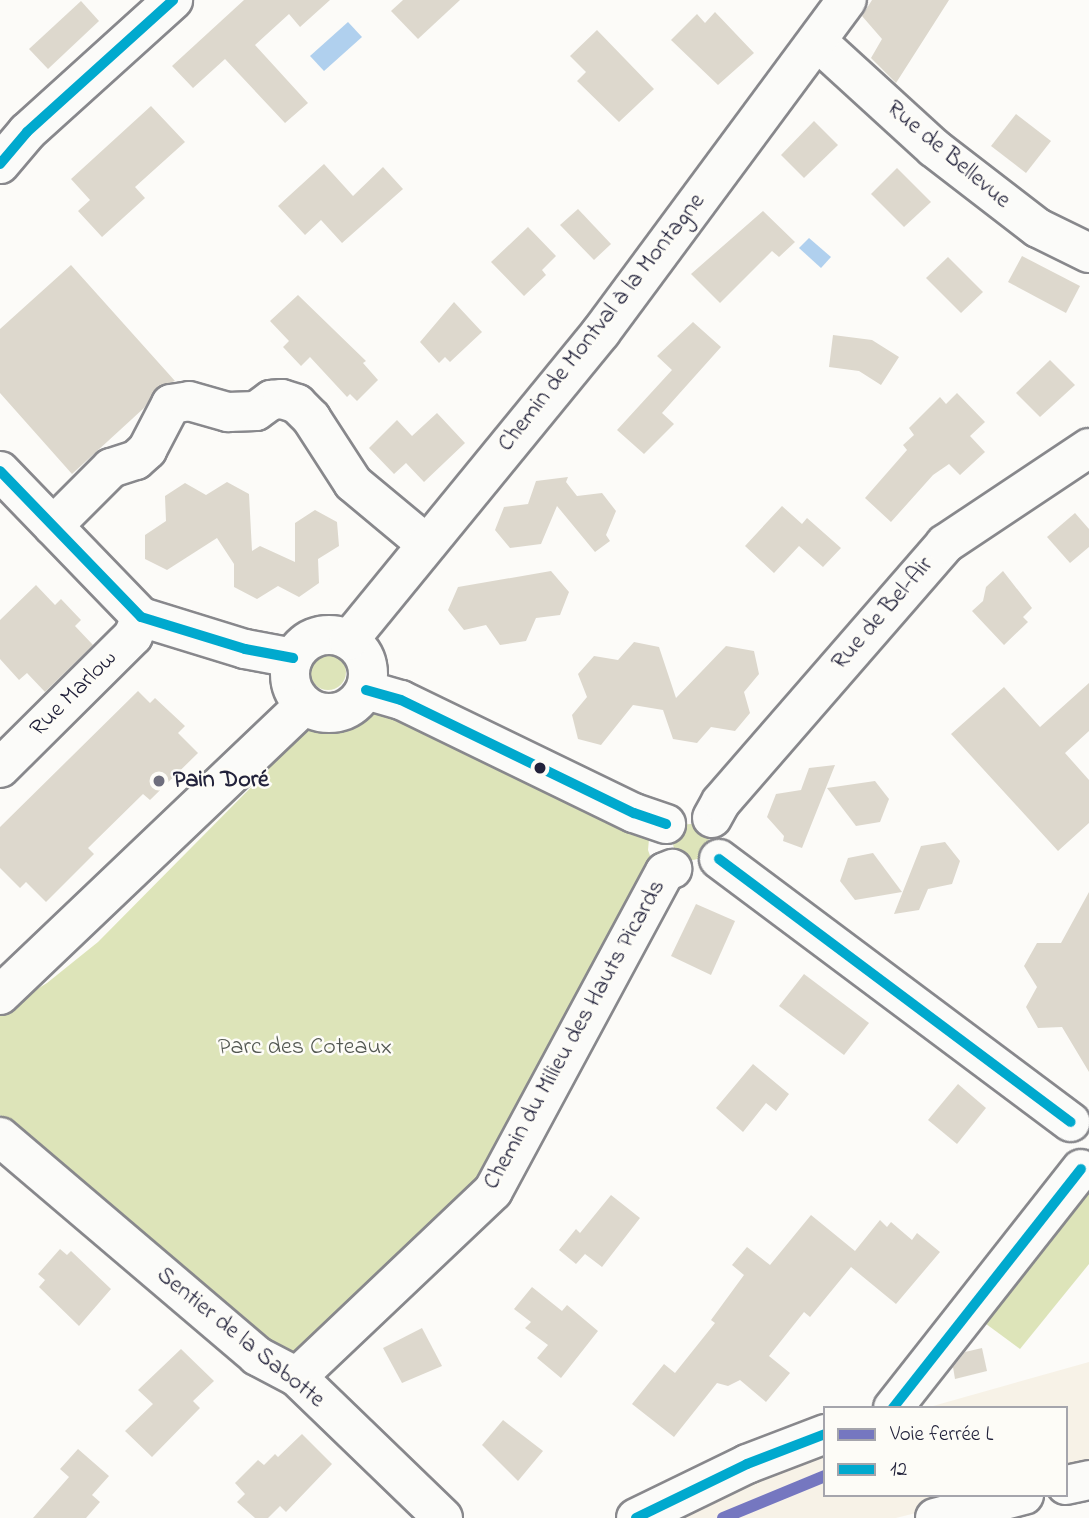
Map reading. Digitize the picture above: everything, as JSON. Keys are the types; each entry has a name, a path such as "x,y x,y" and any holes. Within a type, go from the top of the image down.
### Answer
{"street":[{"path":"0,164 26,132 173,0"},
{"name":"Chemin de Montval à la Montagne","path":"349,640 425,543 601,332 847,0"},
{"name":"Rue de Bellevue","path":"818,42 934,148 1038,228 1089,253"},
{"path":"53,526 111,468 136,460 147,450 171,404 189,401 228,412 256,411 271,400 282,399 297,404 311,418 353,483 425,543"},
{"name":"Rue de Bel-Air","path":"712,818 721,802 944,544 1089,448"},
{"path":"0,471 141,617 245,649 293,657"},
{"name":"Rue Marlow","path":"0,768 133,636 141,617"},
{"path":"324,635 349,640 368,667 366,690 359,700 339,713 314,711 304,705 290,683 293,657 300,647 324,635"},
{"path":"366,690 401,700 622,808 666,824"},
{"path":"5,983 304,705"},
{"path":"693,811 712,818 724,842 719,859 693,874 672,869 659,843 666,824 693,811"},
{"path":"719,859 1079,1112 1068,1148 1085,1171 895,1406"},
{"name":"Chemin du Milieu des Hauts Picards","path":"297,1377 493,1191 665,872 672,869"},
{"name":"Sentier de la Sabotte","path":"0,1137 257,1356 297,1377 443,1518"},
{"path":"636,1518 747,1465 823,1435"},
{"path":"1068,1485 1089,1480"},
{"path":"935,1518 1016,1497"}],"shaded area":[{"path":"1089,1362 1089,1470 1068,1475 1068,1406 933,1406"},
{"path":"823,1440 823,1497 979,1497 896,1518 648,1518"}],"green space":[{"path":"328,654 341,659 346,672 341,685 328,690 315,685 310,672 315,659"},
{"name":"Parc des Coteaux","path":"372,714 392,716 650,829 648,850 654,867 482,1185 306,1354 271,1347 0,1115 0,1012 47,983 98,942 267,771 268,756 305,726 337,727"},
{"path":"691,824 704,829 709,842 704,855 691,860 678,855 673,842 678,829"},
{"path":"1089,1183 1089,1264 1020,1349 978,1318"}],"water":[{"path":"348,22 362,37 324,71 310,56"},
{"path":"809,238 831,257 821,268 799,248"}],"building":[{"path":"244,0 330,0 300,27 289,14 255,45 308,103 285,123 225,59 193,88 172,66"},
{"path":"403,0 460,0 418,39 391,11"},
{"path":"872,0 949,0 896,83 871,58 882,39 862,16"},
{"path":"81,1 99,21 48,69 29,49"},
{"path":"715,12 754,53 718,85 671,40 697,14 705,23"},
{"path":"597,30 654,89 619,122 577,81 586,72 570,56"},
{"path":"151,106 185,142 135,187 145,198 102,237 78,211 90,200 71,179"},
{"path":"1016,114 1051,141 1026,173 991,146"},
{"path":"814,121 838,145 804,178 781,155"},
{"path":"324,164 353,196 383,167 403,189 342,243 321,220 305,235 278,206"},
{"path":"897,168 931,202 904,227 871,194"},
{"path":"578,209 611,244 594,260 560,225"},
{"path":"763,211 795,242 779,257 772,251 720,303 691,274"},
{"path":"528,227 556,256 542,270 546,275 524,296 491,262"},
{"path":"1022,256 1080,286 1066,313 1008,282"},
{"path":"948,257 983,292 961,313 926,278"},
{"path":"71,265 175,381 158,387 144,408 72,474 0,393 0,329"},
{"path":"298,295 366,361 363,363 378,380 357,401 350,394 347,397 310,357 301,366 283,347 289,341 270,321"},
{"path":"454,302 482,332 450,362 445,357 439,363 420,342"},
{"path":"693,322 721,347 662,413 674,424 644,454 617,430 672,370 657,356"},
{"path":"833,335 872,340 899,357 881,385 859,371 829,367"},
{"path":"1050,360 1075,385 1040,417 1016,393"},
{"path":"957,393 985,422 970,436 985,452 960,475 949,464 933,475 891,522 865,498 907,450 903,445 914,435 909,428 940,397 946,404"},
{"path":"437,413 465,443 424,482 406,463 394,474 369,448 397,420 412,436"},
{"path":"568,477 566,482 577,496 602,493 616,511 606,535 610,541 595,552 557,506 541,544 510,548 495,530 504,507 528,504 536,481"},
{"path":"227,482 249,494 252,551 260,546 295,562 295,523 315,510 337,522 339,546 318,559 319,583 299,597 278,586 257,599 234,587 234,564 217,538 167,570 145,559 145,535 166,521 165,496 185,483 206,495"},
{"path":"782,506 802,524 807,518 841,548 823,567 799,546 774,573 745,546"},
{"path":"1075,513 1089,529 1089,547 1070,563 1047,537"},
{"path":"551,571 569,592 560,615 536,618 526,641 500,645 486,625 464,630 448,610 458,587"},
{"path":"1003,571 1032,608 1023,617 1028,622 1004,645 972,611 983,601 986,587"},
{"path":"36,585 55,605 61,599 81,620 75,626 93,645 45,692 27,673 19,680 0,659 0,620"},
{"path":"634,642 659,647 676,698 726,646 754,651 759,674 744,692 750,713 735,731 711,727 697,743 673,739 663,710 633,705 601,745 578,739 572,715 587,697 578,674 594,656 618,660"},
{"path":"1089,683 1089,731 1065,753 1089,780 1089,823 1058,851 951,734 1004,687 1040,727"},
{"path":"138,691 150,703 155,698 185,726 178,733 198,753 150,800 143,794 88,848 94,854 46,902 26,882 20,888 0,868 0,827"},
{"path":"835,765 802,848 783,841 784,836 767,817 776,794 801,790 809,768"},
{"path":"875,781 889,799 880,822 856,826 827,788"},
{"path":"945,842 960,861 952,884 928,889 919,910 894,914 921,846"},
{"path":"873,853 902,892 855,900 840,881 848,858"},
{"path":"1089,892 1089,1072 1062,1027 1038,1028 1026,1007 1037,987 1024,966 1037,943 1061,943"},
{"path":"696,904 735,921 711,975 671,956"},
{"path":"804,974 869,1023 844,1055 779,1006"},
{"path":"753,1064 789,1094 776,1111 766,1103 743,1132 716,1108"},
{"path":"958,1084 986,1108 957,1144 928,1120"},
{"path":"611,1195 640,1218 602,1267 585,1254 576,1264 559,1250 576,1229 580,1233"},
{"path":"811,1215 855,1251 880,1220 887,1227 891,1222 912,1240 917,1233 940,1252 896,1304 851,1267 810,1317 804,1312 769,1356 790,1373 766,1402 740,1380 728,1386 717,1383 674,1437 632,1404 664,1364 675,1373 715,1323 711,1320 744,1275 732,1265 747,1247 770,1265"},
{"path":"60,1249 67,1255 71,1251 111,1289 79,1326 39,1287 45,1280 38,1274"},
{"path":"532,1287 562,1311 567,1305 598,1331 561,1378 537,1358 548,1345 525,1328 531,1322 514,1309"},
{"path":"422,1328 442,1366 402,1383 383,1348"},
{"path":"982,1348 987,1371 955,1379 953,1367 965,1352"},
{"path":"181,1349 214,1381 193,1401 200,1408 152,1457 125,1431 153,1404 138,1390"},
{"path":"503,1420 543,1451 518,1481 482,1445"},
{"path":"302,1434 332,1464 286,1512 280,1506 268,1518 255,1518 237,1502 245,1494 235,1483 258,1460 264,1465 275,1454 278,1457"},
{"path":"78,1449 109,1476 92,1495 100,1502 86,1518 33,1518 69,1477 60,1469"}],"rail line":[{"name":"L","path":"723,1518 823,1477"}],"transit line":[{"name":"12","path":"0,164 27,132 173,0"},
{"name":"12","path":"0,471 141,617 245,649 293,658"},
{"name":"12","path":"366,690 401,700 634,813 666,824"},
{"name":"12","path":"719,859 1070,1122"},
{"name":"12","path":"895,1406 1081,1169"},
{"name":"12","path":"636,1518 747,1464 823,1435"}],"place":[{"name":"Pain Doré","path":"159,781"}]}
